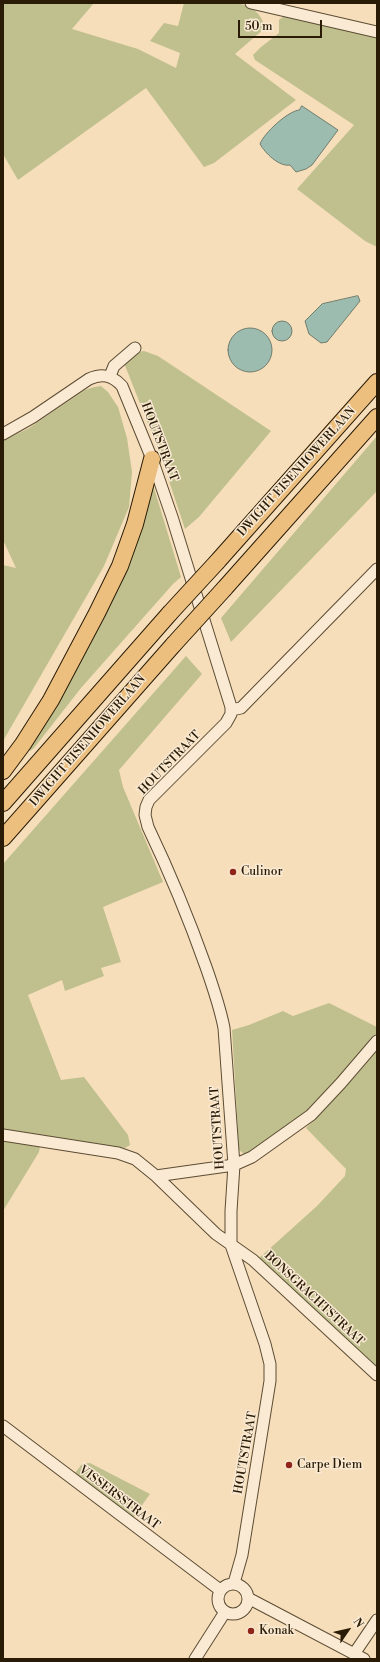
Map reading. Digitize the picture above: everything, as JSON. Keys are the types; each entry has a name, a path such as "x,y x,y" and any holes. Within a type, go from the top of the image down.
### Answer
{"highway":[{"name":"DWIGHT EISENHOWERLAAN","path":"3,803 170,613 377,382"},
{"name":"DWIGHT EISENHOWERLAAN","path":"3,838 377,417"},
{"path":"3,771 23,744 51,700 120,566 133,531 152,459"}],"street":[{"path":"251,3 377,32"},
{"path":"3,434 33,417 89,379 97,375 110,376 114,366 135,348"},
{"name":"HOUTSTRAAT","path":"110,376 118,381 122,386 152,459 175,525 231,710 231,714 226,722 149,800 145,815 148,827 180,897 197,941 221,1012 224,1028 234,1165 231,1245 265,1344 270,1364 270,1381 242,1555 234,1583"},
{"path":"231,710 241,708 377,569"},
{"path":"156,1176 234,1165 252,1157 311,1115 341,1084 377,1040"},
{"name":"BONSGRACHTSTRAAT","path":"3,1134 118,1153 135,1159 156,1176 216,1234 253,1260 377,1375"},
{"name":"VISSERSSTRAAT","path":"3,1426 220,1590"},
{"path":"234,1583 244,1588 248,1598 247,1605 241,1612 232,1614 224,1612 218,1602 220,1590 225,1585 234,1583"},
{"path":"248,1598 364,1659"},
{"path":"195,1659 224,1612"},
{"path":"354,1654 377,1620"}],"green space":[{"path":"3,3 94,3 72,29 138,49 176,68 180,53 150,41 164,23 178,26 184,3 236,3 247,6 258,14 265,28 235,54 296,100 214,163 204,167 146,88 18,180 3,154"},
{"path":"284,16 377,38 377,247 365,241 297,189 354,125 255,60 253,55 279,33 279,20"},
{"path":"144,351 158,356 271,431 199,517 185,529 160,454 124,363 133,353"},
{"path":"101,386 108,392 118,407 127,438 132,472 129,507 104,566 3,741 3,565 16,568 3,540 3,441 29,428 85,390"},
{"path":"377,436 377,491 231,642 221,618"},
{"path":"149,487 154,488 181,577 173,584 81,688 34,748 30,751 26,748"},
{"path":"186,656 202,674 119,770 123,787 163,882 103,907 121,962 101,968 104,976 65,991 62,980 28,995 61,1080 84,1077 128,1135 130,1145 125,1148 42,1135 39,1152 3,1211 3,864"},
{"path":"329,1003 377,1027 377,1033 334,1084 310,1108 275,1136 248,1154 244,1154 239,1150 232,1030 249,1025 283,1011 293,1016"},
{"path":"377,1049 377,1369 257,1260 317,1206 345,1176 346,1169 306,1128 356,1075"},
{"path":"90,1463 150,1494 133,1518 75,1473 82,1464"}],"shaded area":[{"path":"302,106 338,130 312,165 306,169 296,172 290,165 281,164 273,159 260,144 266,134 277,123 294,111 299,110"},
{"path":"358,296 360,301 327,342 321,343 309,334 305,321 322,304"},
{"path":"278,321 286,321 292,327 292,335 286,341 278,341 272,335 272,327"},
{"path":"250,328 262,332 268,338 272,350 268,362 262,368 250,372 238,368 232,362 228,350 232,338 238,332"}],"place":[{"name":"Culinor","path":"233,872"},
{"name":"Carpe Diem","path":"289,1465"},
{"name":"Konak","path":"251,1631"}]}
